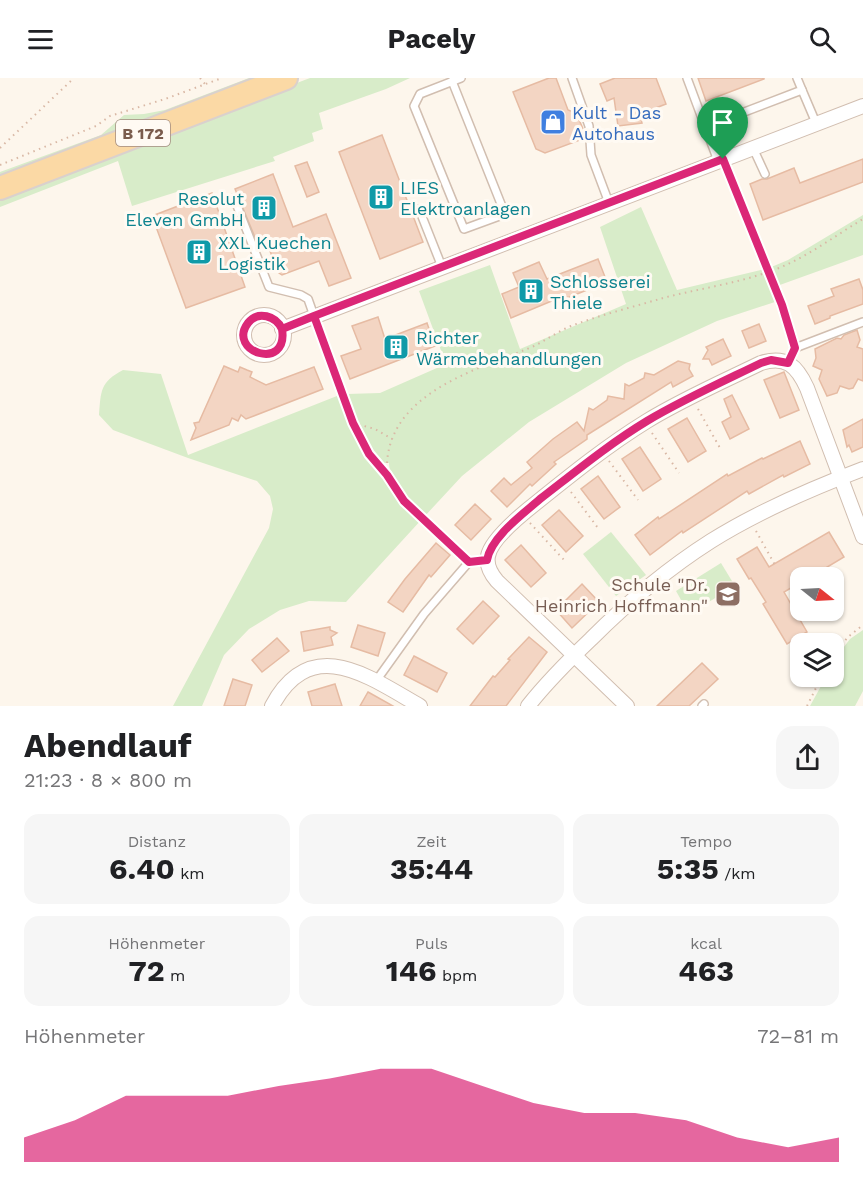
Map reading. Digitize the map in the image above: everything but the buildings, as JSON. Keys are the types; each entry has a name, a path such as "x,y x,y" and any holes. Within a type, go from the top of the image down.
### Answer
{"main road":[{"name":"B 172","path":"0,188 286,78"}],"street":[{"path":"282,329 863,105"},
{"path":"627,706 497,581 490,572 487,560 495,542 522,514 602,451 645,422 691,397 771,360 788,363 795,367 803,380 863,537"},
{"path":"528,706 574,655 620,610 710,542 775,505 863,469"},
{"path":"272,706 289,682 313,668 325,666 349,668 420,706"}],"lane":[{"path":"452,81 505,214 464,229 414,106 420,94 452,81 461,78"},
{"path":"572,78 589,126 591,155 609,203"},
{"path":"687,78 705,127 721,160"},
{"path":"797,78 816,123"},
{"path":"705,127 802,90"},
{"path":"753,148 765,174"},
{"path":"234,198 269,287 308,299 314,316"},
{"path":"419,209 442,267"},
{"path":"788,363 795,348 863,322"},
{"path":"376,681 424,614 469,562 487,560"}],"path":[{"path":"0,148 74,78"},
{"path":"200,78 205,84"},
{"path":"0,165 96,126 110,116 222,78"},
{"path":"721,160 782,305 795,348"},
{"path":"387,475 386,463 392,439 409,412 436,389 450,381 539,344 570,327 664,298 768,273 791,263 863,219"},
{"path":"314,316 353,423 369,454 387,475 404,501 469,562"},
{"path":"691,397 720,448"},
{"path":"645,422 679,473"},
{"path":"353,423 375,429 392,439"},
{"path":"602,451 638,500"},
{"path":"562,482 598,528"},
{"path":"522,514 565,561"},
{"path":"749,519 775,565"},
{"path":"844,642 863,625"},
{"path":"807,706 816,687"}],"green space":[{"path":"249,78 268,78 0,181 0,172 101,135 124,115 165,110"},
{"path":"310,78 410,78 319,113 323,129 312,133 314,141 273,157 275,161 132,206 118,161 0,207 0,196"},
{"path":"641,207 677,290 769,268 788,260 863,215 863,255 777,286 781,300 717,321 626,363 529,422 462,476 424,517 397,486 389,463 384,463 385,468 365,442 347,394 380,393 446,364 419,291 490,265 520,349 626,304 600,227"},
{"path":"123,370 161,374 188,455 342,394 352,425 374,464 391,487 422,519 346,602 309,601 280,610 249,629 224,655 202,706 173,706 269,528 273,509 270,496 257,481 113,430 99,415 100,400 106,383"},
{"path":"611,532 646,575 616,596 583,554"},
{"path":"721,563 735,586 689,614 676,591"},
{"path":"863,630 863,691 855,706 810,706 820,687 844,687 844,647 850,639"}],"place":[{"name":"Kult - Das Autohaus","path":"553,122"},
{"name":"LIES Elektroanlagen","path":"381,197"},
{"name":"Resolut Eleven GmbH","path":"264,208"},
{"name":"XXL Kuechen Logistik","path":"199,252"},
{"name":"Schlosserei Thiele","path":"531,291"},
{"name":"Richter Wärmebehandlungen","path":"396,347"},
{"name":"Schule \"Dr. Heinrich Hoffmann\"","path":"728,594"}],"route":[{"path":"723,159 314,316 282,329 280,323 270,316 258,316 246,326 245,341 251,350 263,355 269,354 279,347 282,341 282,329 314,316 353,423 369,454 387,475 404,501 469,562 487,560 495,542 522,514 602,451 645,422 761,363 771,360 788,363 795,348 782,305 723,159"}]}
